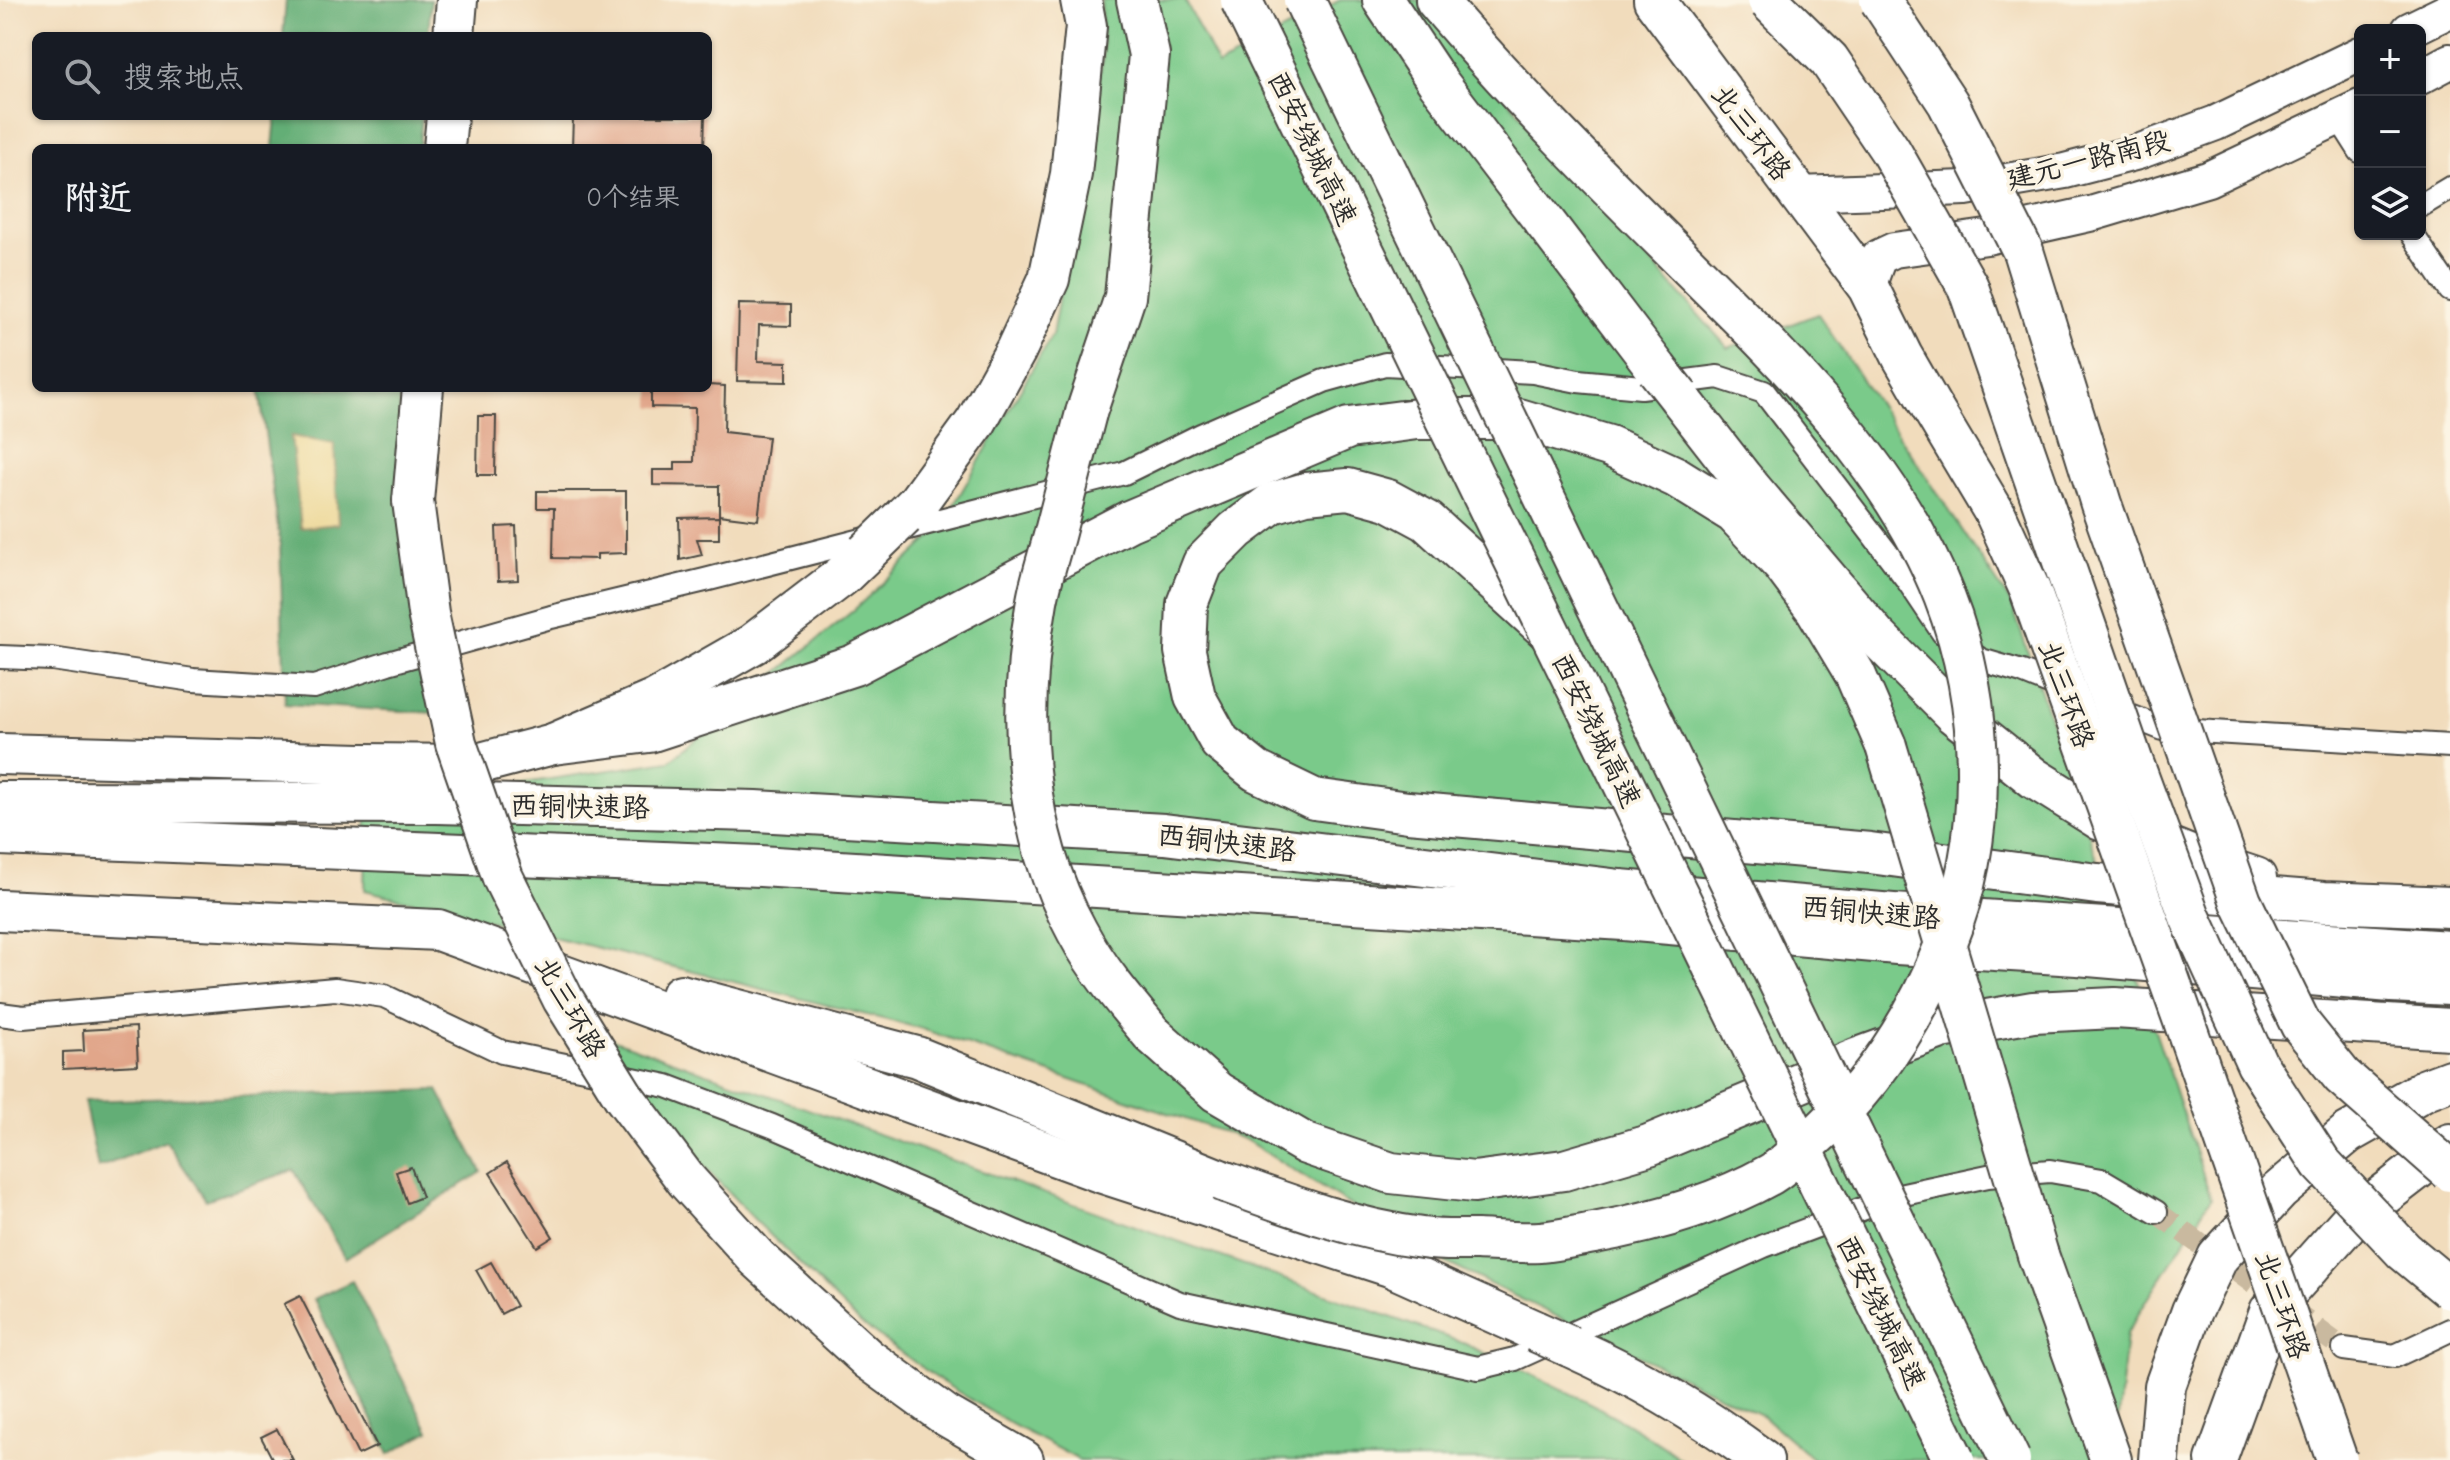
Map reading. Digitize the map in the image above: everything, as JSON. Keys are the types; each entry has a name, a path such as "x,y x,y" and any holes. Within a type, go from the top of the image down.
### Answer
{"highway":[{"path":"454,32 457,0"},
{"path":"553,744 655,700 753,644 842,576 904,516 917,503 976,422 1016,350 1049,279 1071,174 1086,26 1081,0"},
{"path":"1137,0 1149,55 1125,297 1086,413 1038,599 1029,654 1026,724 1030,784 1039,834 1077,932 1116,991 1152,1034 1217,1092 1306,1144 1391,1173 1474,1182 1564,1170 1649,1145 1856,1059 1941,1028 2033,1012 2115,1008 2450,1029"},
{"name":"西安绕城高速","path":"1241,0 1954,1460"},
{"name":"西安绕城高速","path":"1304,0 2010,1460"},
{"path":"1383,0 1446,93 1742,478 1876,636 1954,714 2034,778 2101,820 2193,857 2324,902"},
{"path":"0,910 438,930 917,1057 1220,1180 1321,1217 1423,1239 1540,1242 1626,1227 1709,1204 1774,1172 1836,1119 1882,1065 1927,989 1955,922 1968,867 1977,803 1974,706 1961,648 1943,594 1917,539 1885,483 1841,426 1792,369 1584,160 1475,46 1436,0"},
{"name":"北三环路","path":"1654,0 1868,287 1902,356 1996,515 2030,590 2337,1460"},
{"path":"1768,0 1829,60 1890,150 1968,287 2132,760 2185,903 2257,1064 2321,1163 2404,1251 2450,1289"},
{"path":"1880,0 1948,103 2023,251 2101,504 2247,916 2301,1025 2342,1076 2450,1171"},
{"path":"444,144 447,120"},
{"name":"北三环路","path":"423,392 413,501 428,613 456,743 503,878 563,999 624,1097 687,1181 757,1258 868,1359 945,1415 1023,1460"},
{"path":"0,754 473,765 553,744 649,732 854,665 1129,521 1349,428 1417,419 1519,419 1609,446 1676,477 1734,513 1783,565 1816,609 1855,674 1886,746 2038,1255 2111,1460"},
{"path":"1549,632 1427,521 1388,500 1348,489 1306,493 1272,503 1236,530 1203,563 1187,604 1185,651 1195,697 1220,742 1256,771 1314,799 1408,812 1870,853 2097,884 2324,902 2450,907"},
{"name":"西铜快速路","path":"0,802 437,803 756,811 1148,833 1635,892 1893,914 2450,951"},
{"name":"西铜快速路","path":"0,835 807,869 1624,920 1897,944 2450,985"},
{"path":"438,930 1100,1172 1390,1266 1609,1364 1728,1435 1763,1460"},
{"path":"2159,1460 2165,1386 2192,1311 2218,1257 2279,1191 2348,1133 2426,1089 2450,1080"},
{"path":"2216,1460 2270,1311 2350,1221 2450,1144"}],"main road":[{"path":"2421,24 2450,10"},
{"name":"建元一路南段","path":"1798,194 1966,188 2065,171 2138,152 2216,123 2354,57"},
{"path":"2426,74 2450,61"},
{"name":"建元一路南段","path":"1868,287 1879,257 1894,250 1987,237 2094,213 2208,179 2350,113"},
{"path":"1954,241 1940,216 1940,200 1945,194 1966,188"}],"street":[{"path":"2426,202 2450,188"},
{"path":"2416,240 2450,290"},
{"path":"0,657 52,659 193,680 314,687 551,617 1124,473 1324,381 1385,364 1533,372 1578,381 1641,387 1718,377 1764,392 1906,578 1943,633 1981,660 2022,672 2163,729 2450,746"},
{"path":"0,1014 23,1017 335,989 384,996 502,1052 667,1086 772,1126 1180,1303 1478,1368 1515,1359 1764,1246 1899,1195 1988,1176 2050,1171 2102,1180 2156,1212"},
{"path":"2344,1349 2395,1356 2450,1330"}],"green space":[{"path":"286,0 431,0 428,32 283,32"},
{"path":"1101,0 1185,0 1218,66 1340,0 1419,0 1728,348 1818,314 2012,605 2211,1198 2126,1334 2114,1460 1814,1460 1763,1416 1430,1255 1244,1139 919,1028 365,890 367,807 669,761 854,610 940,529 1052,335 1103,57"},
{"path":"276,120 422,120 419,144 273,144"},
{"path":"260,392 399,392 408,580 434,713 285,704 280,542"},
{"path":"609,1038 1463,1343 1604,1410 1682,1460 1079,1460 942,1382 860,1323 701,1163 657,1111"},
{"path":"438,1090 482,1172 345,1258 294,1170 206,1200 166,1141 98,1168 84,1101"},
{"path":"352,1281 429,1431 389,1454 314,1299"}],"sand":[{"path":"291,436 334,444 338,524 301,528"}],"building":[{"path":"573,120 705,120 704,144 572,144"},
{"path":"739,304 791,305 791,326 759,325 758,361 787,362 787,382 737,381"},
{"path":"712,385 725,386 724,432 768,437 758,520 719,515 719,486 653,485 653,470 675,470 675,462 694,462 695,408 651,407 651,392 712,392"},
{"path":"478,416 496,416 495,475 477,475"},
{"path":"537,491 626,491 626,553 597,554 597,559 553,558 554,508 537,508"},
{"path":"719,517 719,539 697,539 702,555 680,560 679,518"},
{"path":"516,526 518,580 498,581 496,527"},
{"path":"136,1027 138,1065 63,1069 63,1052 84,1051 83,1030"},
{"path":"507,1162 553,1237 537,1247 490,1173"},
{"path":"411,1167 422,1197 407,1203 396,1172"},
{"path":"491,1262 516,1306 501,1314 476,1270"},
{"path":"300,1296 377,1446 358,1455 284,1304"},
{"path":"277,1429 293,1460 273,1460 261,1437"}],"tunnel":[{"path":"2156,1212 2344,1349"}]}
